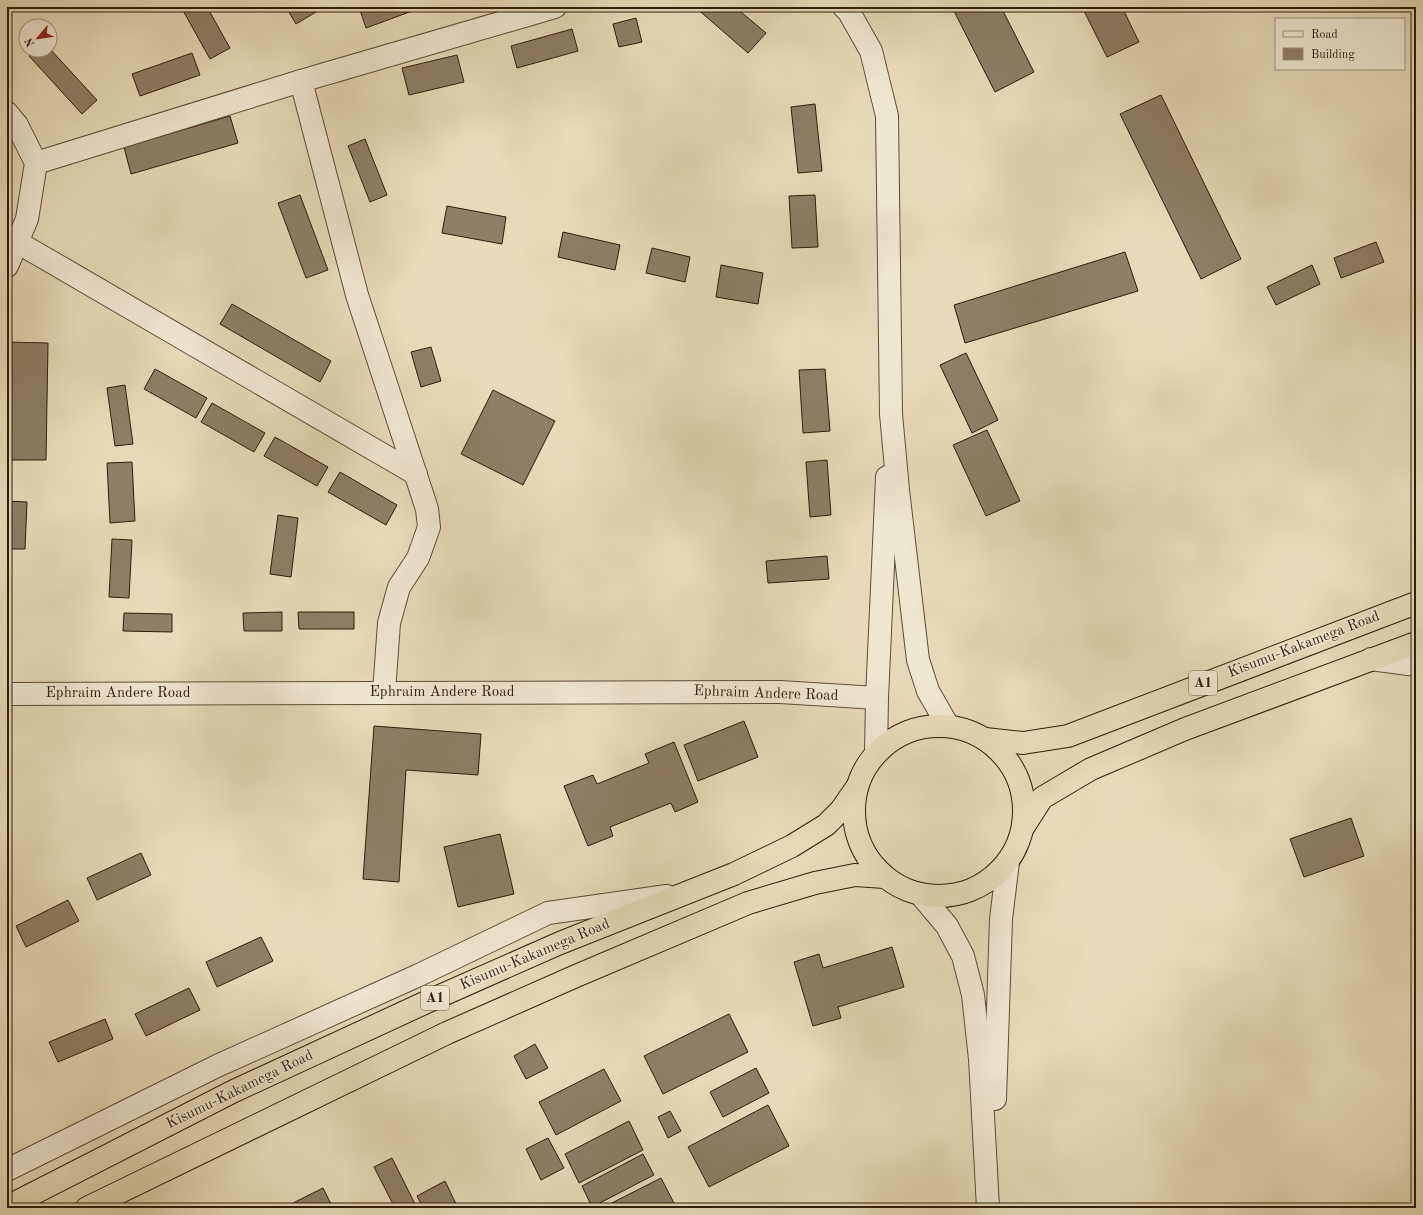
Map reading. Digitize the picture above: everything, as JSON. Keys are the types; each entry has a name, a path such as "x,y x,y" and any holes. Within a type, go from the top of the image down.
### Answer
{"highway":[{"name":"Kisumu-Kakamega Road","path":"986,739 1022,743 1068,736 1416,603"},
{"name":"A1","path":"1024,826 1042,798 1091,769 1185,729 1416,642"},
{"path":"928,726 948,726 968,730 986,739 1001,752 1013,767 1021,786 1024,805 1024,826 1018,845 1008,862 995,876 984,884 960,895 940,897 920,895 902,888 885,877 871,863 860,846 855,826 853,806 857,787 864,769 876,753 891,740 909,730 928,726"},
{"name":"Kisumu-Kakamega Road","path":"7,1207 234,1091 438,996 560,943 691,893 792,846 826,825 841,810 857,787"},
{"name":"A1","path":"86,1208 447,1033 569,979 748,903 815,883 855,875 885,877"}],"street":[{"path":"36,164 301,81 555,7"},
{"path":"844,7 849,12 870,51 887,116 891,414 898,490 918,660 928,691 948,726"},
{"path":"301,81 357,295 416,474 427,510 430,527 418,558 399,587 389,623 384,692"},
{"path":"7,113 17,125 36,164 27,219 7,266"},
{"path":"17,242 416,474"},
{"path":"876,753 876,698 884,518 891,414"},
{"path":"1371,659 1416,665"},
{"name":"Ephraim Andere Road","path":"7,694 780,692 876,698"},
{"path":"988,1198 996,1081 1001,919 1008,862"},
{"path":"7,1170 217,1066 419,975 548,913 691,893"},
{"path":"920,895 947,926 963,956 973,995 980,1059 988,1198"}],"building":[{"path":"181,7 207,7 230,48 210,59"},
{"path":"286,7 320,7 321,9 296,24"},
{"path":"359,7 423,7 366,28"},
{"path":"695,7 735,7 766,33 748,53"},
{"path":"952,7 1011,7 1003,11 1034,72 995,92"},
{"path":"1082,7 1122,7 1139,42 1107,57"},
{"path":"636,18 642,42 619,47 613,24"},
{"path":"572,29 578,51 517,68 511,46"},
{"path":"192,53 200,75 140,96 132,74"},
{"path":"457,55 464,82 409,95 402,68"},
{"path":"31,58 58,58 97,100 82,114"},
{"path":"1161,95 1241,259 1201,279 1120,114"},
{"path":"815,104 822,171 798,173 791,107"},
{"path":"230,116 238,143 131,174 124,147"},
{"path":"365,139 387,195 370,202 348,146"},
{"path":"300,195 328,270 306,278 278,203"},
{"path":"815,195 818,247 792,248 789,196"},
{"path":"447,206 506,217 502,244 442,233"},
{"path":"563,232 620,245 615,270 558,257"},
{"path":"1376,242 1384,262 1341,278 1334,258"},
{"path":"652,248 690,257 685,282 646,273"},
{"path":"1125,252 1138,291 965,343 954,305"},
{"path":"721,265 763,273 758,304 716,297"},
{"path":"1312,265 1320,284 1276,305 1267,287"},
{"path":"232,304 331,361 320,382 220,324"},
{"path":"7,342 48,343 46,460 7,460"},
{"path":"431,347 441,381 421,387 411,352"},
{"path":"966,353 998,420 972,433 940,365"},
{"path":"155,369 207,398 196,418 144,389"},
{"path":"825,369 830,431 803,433 799,370"},
{"path":"125,385 133,444 115,446 107,388"},
{"path":"493,390 555,421 523,485 461,454"},
{"path":"212,403 265,433 254,452 201,422"},
{"path":"987,430 1020,501 986,516 953,445"},
{"path":"275,437 328,467 317,486 264,456"},
{"path":"827,460 831,515 810,517 806,462"},
{"path":"132,462 135,521 110,523 107,463"},
{"path":"340,472 397,505 386,525 328,492"},
{"path":"7,501 27,502 25,549 7,549"},
{"path":"278,515 298,518 291,577 270,574"},
{"path":"112,539 132,540 129,598 109,597"},
{"path":"827,556 829,579 768,583 766,561"},
{"path":"282,612 282,631 244,631 243,613"},
{"path":"298,612 354,612 354,629 299,629"},
{"path":"124,613 172,614 172,632 123,631"},
{"path":"744,721 758,757 698,781 684,745"},
{"path":"374,726 481,734 478,775 406,770 399,882 363,879"},
{"path":"674,742 698,802 675,812 671,803 610,827 613,836 588,846 564,786 593,775 597,784 649,763 645,754"},
{"path":"1351,818 1364,856 1304,877 1290,839"},
{"path":"500,834 514,894 458,907 444,847"},
{"path":"141,853 151,875 97,900 87,878"},
{"path":"68,900 79,921 26,947 16,926"},
{"path":"261,937 273,961 217,987 206,962"},
{"path":"892,947 904,987 838,1007 841,1018 813,1026 794,962 819,954 823,968"},
{"path":"189,988 200,1010 146,1036 135,1014"},
{"path":"729,1014 748,1052 663,1094 644,1056"},
{"path":"105,1019 113,1039 58,1062 49,1042"},
{"path":"535,1044 548,1068 526,1079 514,1056"},
{"path":"756,1068 769,1093 723,1117 710,1092"},
{"path":"604,1069 621,1101 556,1135 539,1102"},
{"path":"768,1105 789,1146 709,1187 688,1147"},
{"path":"670,1111 681,1131 668,1138 658,1117"},
{"path":"629,1121 643,1150 579,1183 565,1154"},
{"path":"548,1138 564,1168 541,1180 526,1149"},
{"path":"643,1154 654,1175 592,1207 582,1186"},
{"path":"392,1158 417,1208 395,1208 374,1167"},
{"path":"661,1178 675,1205 668,1208 602,1208"},
{"path":"445,1181 458,1208 423,1208 417,1196"},
{"path":"323,1188 333,1208 283,1208"}]}
